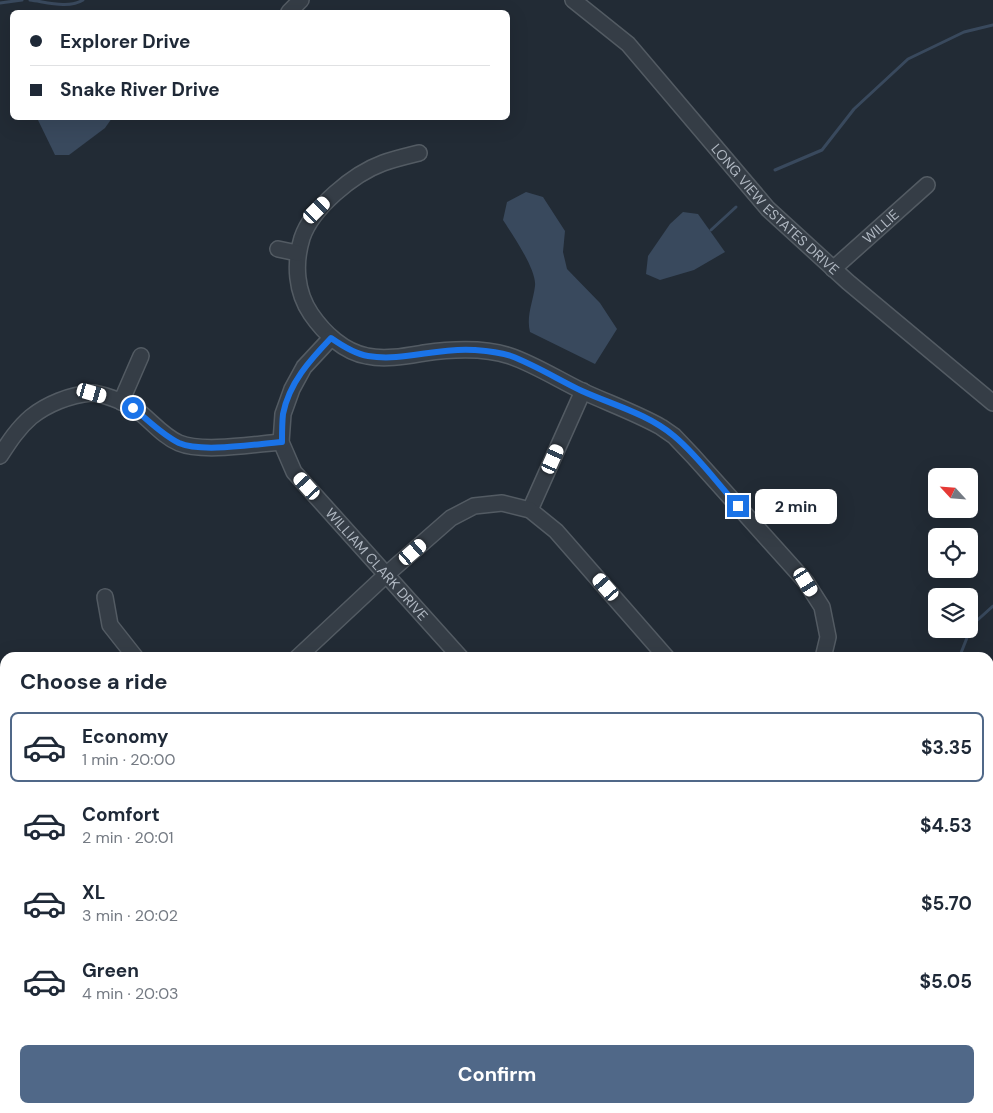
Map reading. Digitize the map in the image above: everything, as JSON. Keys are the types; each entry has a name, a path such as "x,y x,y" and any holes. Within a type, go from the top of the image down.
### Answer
{"street":[{"path":"291,10 301,0"},
{"name":"LONG VIEW ESTATES DRIVE","path":"573,0 628,44 768,209 833,269 993,404"},
{"path":"419,153 375,167 333,195 317,210 306,227 298,253 297,278 308,310 318,324 331,338 342,346 367,356 398,357 435,351 472,350 511,356 582,391 642,416 661,427 674,436 700,463 806,582 822,607 828,637 824,652"},
{"name":"WILLIE","path":"833,269 927,185"},
{"path":"278,249 298,253"},
{"name":"WILLIAM CLARK DRIVE","path":"331,338 304,367 292,389 283,414 282,442 294,472 456,652"},
{"path":"121,402 141,356"},
{"path":"530,510 582,391"},
{"path":"0,456 13,436 31,417 49,405 92,393 121,402 133,408 179,443 210,448 282,442"},
{"path":"303,652 387,574 451,518 474,506 502,503 530,510 556,531 662,652"},
{"path":"105,597 110,625 131,652"}],"water":[{"path":"38,120 111,120 105,128 69,155 55,155"},
{"path":"526,192 543,197 565,231 563,252 567,269 600,303 617,329 595,364 530,332 529,315 535,279 523,252 503,220 507,202"},
{"path":"683,212 698,214 725,252 694,270 660,280 646,274 648,256 670,224"}],"waterway":[{"path":"0,3 22,0"},
{"path":"30,0 64,4 77,3 83,0"},
{"path":"775,170 822,150 854,109 908,59 964,32 993,25"},
{"path":"711,230 736,207"},
{"path":"961,652 972,625 993,606"}],"route":[{"path":"133,408 179,443 210,448 282,442 283,414 292,389 304,367 331,338 342,346 367,356 398,357 435,351 472,350 491,352 511,356 582,391 642,416 661,427 674,436 738,506"}]}
